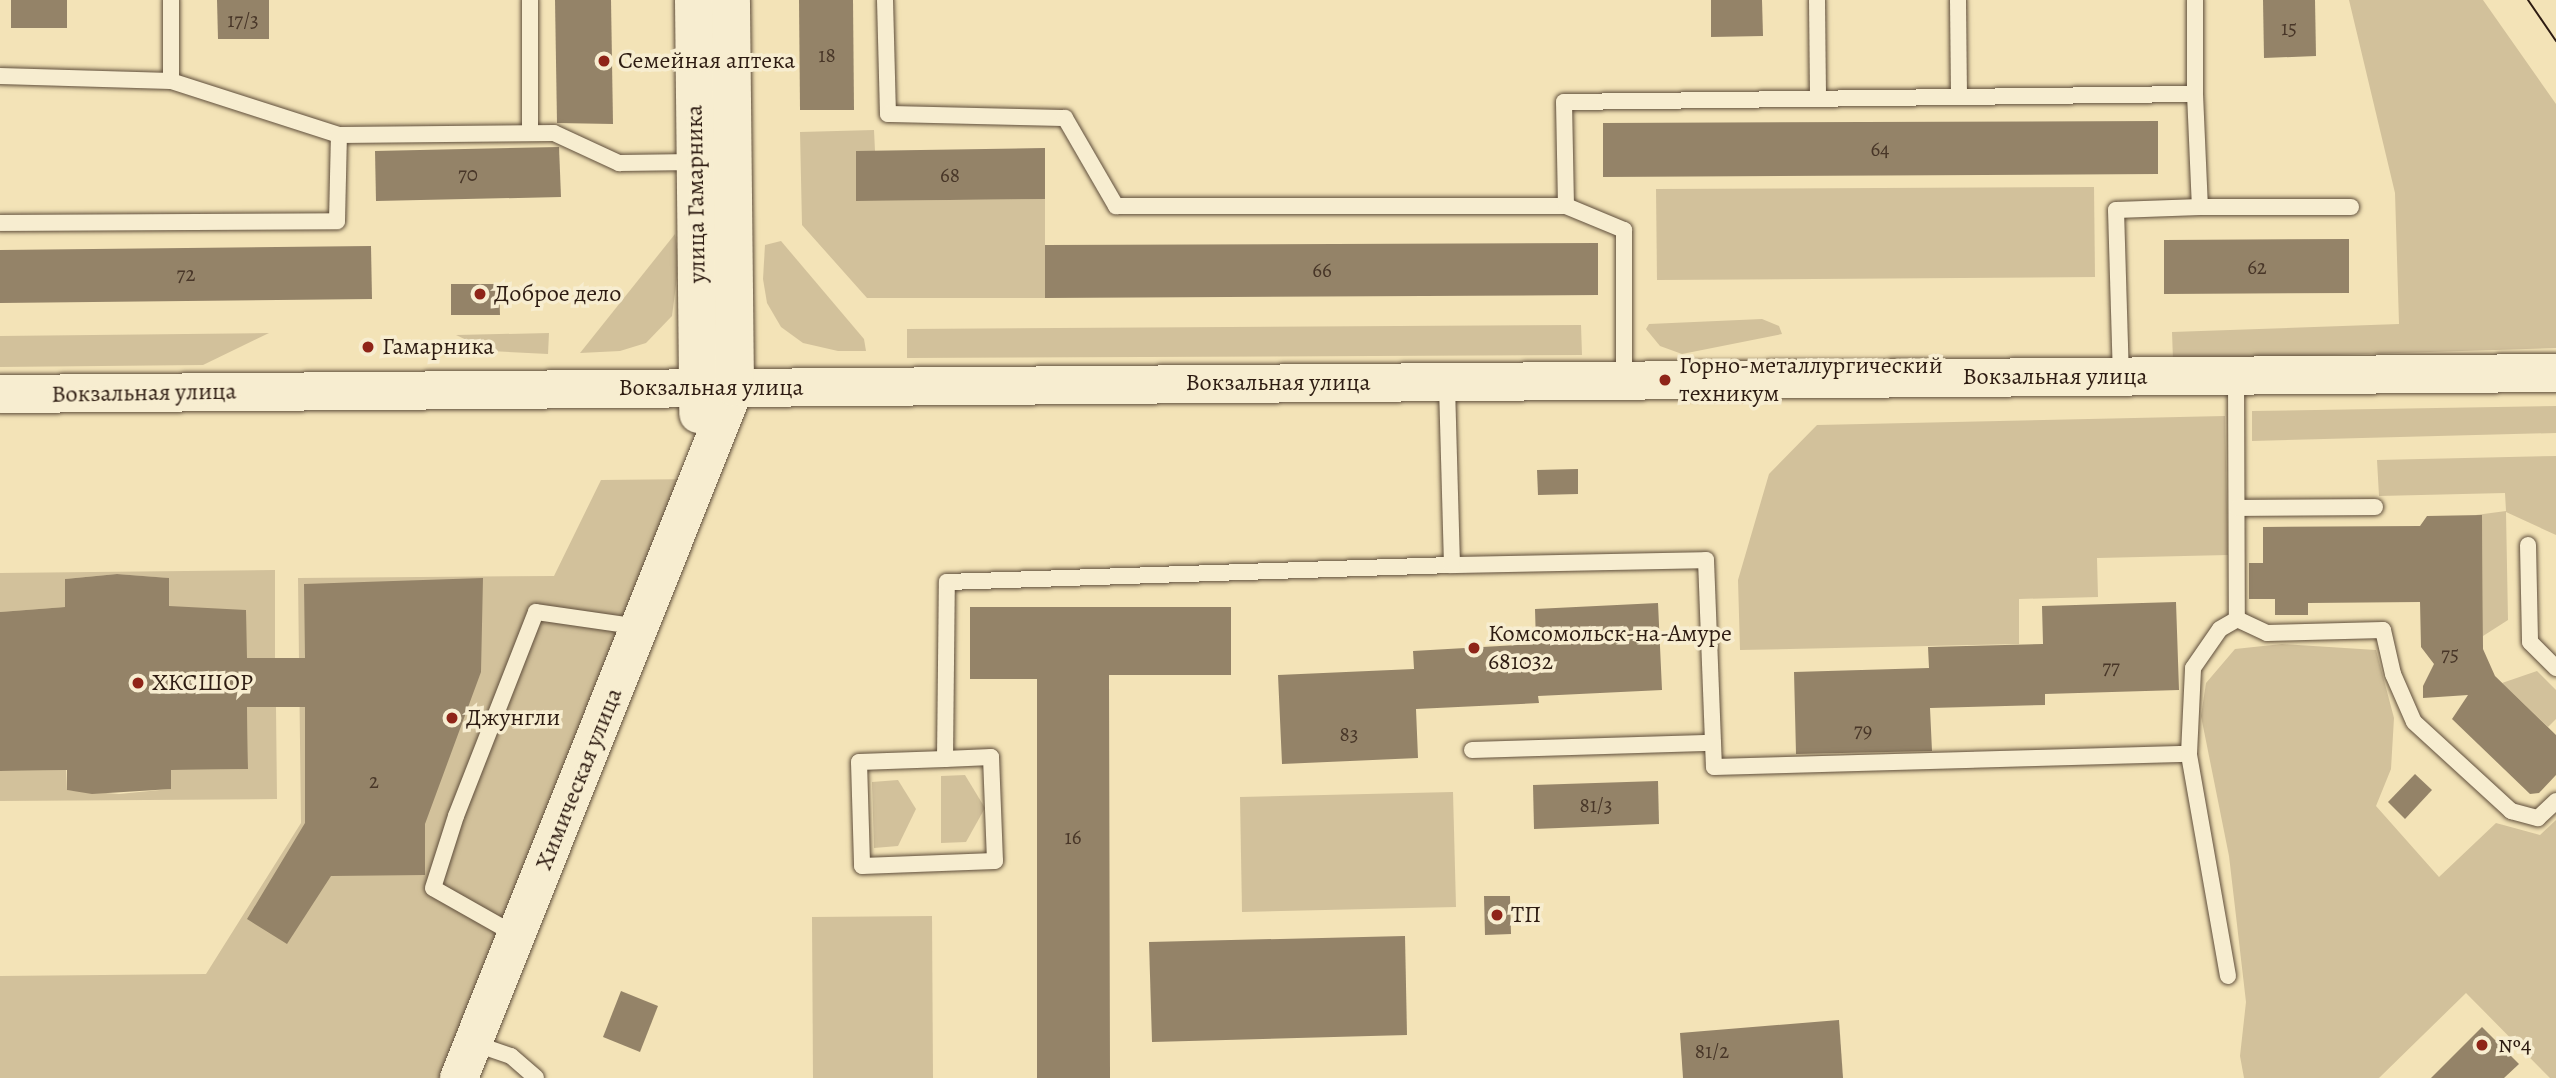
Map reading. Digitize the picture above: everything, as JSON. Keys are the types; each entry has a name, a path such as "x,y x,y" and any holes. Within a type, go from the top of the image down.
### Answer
{"main road":[{"name":"улица Гамарника","path":"694,0 714,162 735,387"},
{"name":"улица Гамарника","path":"698,388 714,162 731,0"},
{"name":"Вокзальная улица","path":"0,394 2556,373"},
{"name":"Химическая улица","path":"459,1078 735,387"},
{"name":"Химическая улица","path":"698,388 699,479"}],"lane":[{"path":"171,0 171,81"},
{"path":"530,0 530,133"},
{"path":"886,0 888,114 1065,118 1116,206 1566,206 1624,230 1624,381"},
{"path":"1817,0 1818,99"},
{"path":"1958,0 1959,97"},
{"path":"2195,0 2195,94 2200,207"},
{"path":"0,76 171,81 339,135 554,133 619,163 714,162"},
{"path":"1566,206 1563,102 2195,94"},
{"path":"0,223 337,221 339,135"},
{"path":"2121,377 2116,210 2351,206"},
{"path":"2236,376 2237,619"},
{"path":"1447,382 1452,565"},
{"path":"2236,508 2375,507"},
{"path":"2528,545 2530,642 2556,667"},
{"path":"945,759 947,582 1706,559 1714,767 2189,754"},
{"path":"516,935 433,888 456,816 536,612 640,627"},
{"path":"2228,976 2189,754 2193,668 2220,629 2237,619"},
{"path":"2237,619 2267,633 2383,630 2393,674 2414,722 2511,811 2538,818 2556,801"},
{"path":"1472,750 1713,743"},
{"path":"991,757 995,861 862,866 859,762 945,759 991,757"},
{"path":"473,1043 511,1056 536,1078"}],"shaded area":[{"path":"2349,0 2483,0 2556,104 2556,348 2173,360 2172,332 2399,324 2395,193"},
{"path":"874,130 875,151 856,151 857,201 1045,199 1045,298 867,298 802,225 800,132"},
{"path":"2094,187 2095,277 1657,280 1656,189"},
{"path":"675,234 679,261 672,316 646,343 620,351 580,353"},
{"path":"781,241 864,339 866,351 838,351 803,343 781,327 767,303 763,279 765,245"},
{"path":"1762,319 1779,326 1782,334 1682,354 1660,346 1646,329 1649,324"},
{"path":"1581,325 1582,355 907,358 907,329"},
{"path":"269,333 203,365 0,367 0,336"},
{"path":"549,333 548,354 490,351 456,335"},
{"path":"2556,406 2556,433 2252,441 2252,411"},
{"path":"2225,416 2228,555 2097,558 2098,597 2019,599 2019,644 1740,650 1738,580 1769,474 1817,425"},
{"path":"2556,456 2556,535 2506,512 2508,620 2483,636 2482,520 2476,515 2506,511 2505,493 2379,496 2377,460"},
{"path":"699,479 459,1078 0,1078 0,976 206,974 301,823 298,578 554,576 601,480"},
{"path":"275,570 275,658 247,658 169,606 168,578 117,574 65,579 65,607 0,612 0,573"},
{"path":"2282,644 2376,650 2394,718 2391,769 2376,806 2439,877 2496,823 2540,835 2556,820 2556,1078 2550,1078 2466,993 2379,1078 2244,1078 2240,1056 2246,1002 2229,856 2201,716 2206,683 2235,649"},
{"path":"2537,671 2556,690 2556,719 2548,727 2502,683"},
{"path":"247,707 276,707 277,799 0,801 0,771 66,770 67,790 119,794 170,789 170,770 248,769"},
{"path":"965,775 985,808 966,842 941,843 941,776"},
{"path":"898,780 916,809 898,846 874,848 872,782"},
{"path":"1453,792 1456,907 1242,912 1240,797"},
{"path":"932,916 933,1078 813,1078 812,917"}],"building":[{"path":"11,0 67,0 67,28 11,28"},
{"path":"217,0 269,0 269,39 218,39"},
{"path":"555,0 611,0 613,124 557,123"},
{"path":"799,0 853,0 854,110 800,110"},
{"path":"1711,0 1762,0 1763,36 1711,37"},
{"path":"2263,0 2315,0 2316,56 2264,58"},
{"path":"2158,121 2158,174 1603,177 1603,123"},
{"path":"559,147 561,197 376,201 375,151"},
{"path":"1045,148 1045,199 856,201 856,151"},
{"path":"2349,239 2349,293 2164,294 2164,240"},
{"path":"1598,243 1598,295 1045,298 1045,245"},
{"path":"371,246 372,299 0,303 0,250"},
{"path":"451,284 499,284 500,315 451,315"},
{"path":"1578,469 1578,494 1538,495 1537,470"},
{"path":"2482,515 2483,649 2495,676 2556,735 2556,775 2539,793 2530,794 2452,719 2468,695 2423,698 2423,686 2434,664 2421,647 2420,602 2308,603 2308,615 2275,615 2275,599 2249,599 2249,563 2263,563 2263,527 2420,526 2427,516"},
{"path":"117,574 169,578 169,606 246,610 247,658 305,658 304,584 483,578 481,672 425,824 425,875 331,876 287,944 247,919 305,823 305,707 247,707 248,769 171,770 171,789 92,794 67,790 67,770 0,771 0,612 65,607 65,579"},
{"path":"2176,602 2179,690 2045,694 2045,705 1930,708 1932,751 1796,754 1794,672 1929,668 1928,647 2043,644 2042,606"},
{"path":"1658,603 1662,690 1538,696 1539,703 1416,709 1418,758 1282,764 1278,675 1414,669 1413,651 1536,644 1535,609"},
{"path":"970,607 1231,607 1231,675 1109,675 1110,1078 1037,1078 1037,679 970,679"},
{"path":"2415,774 2432,790 2405,819 2388,802"},
{"path":"1658,781 1659,824 1534,829 1533,785"},
{"name":"ТП","path":"1484,896 1510,896 1511,934 1485,935"},
{"path":"1405,936 1407,1035 1152,1042 1149,942"},
{"path":"621,991 658,1006 640,1052 603,1037"},
{"path":"1839,1020 1843,1078 1683,1078 1680,1033"},
{"name":"№4","path":"2482,1027 2519,1064 2504,1078 2431,1078"}],"tram line":[{"path":"2528,0 2556,41"}],"place":[{"name":"Семейная аптека","path":"604,61"},
{"name":"Доброе дело","path":"480,294"},
{"name":"Гамарника","path":"368,347"},
{"name":"Горно-металлургический техникум","path":"1665,380"},
{"name":"Комсомольск-на-Амуре 681032","path":"1474,648"},
{"name":"ХКСШОР","path":"138,683"},
{"name":"Джунгли","path":"452,718"},
{"name":"ТП","path":"1497,915"},
{"name":"№4","path":"2482,1045"}]}
